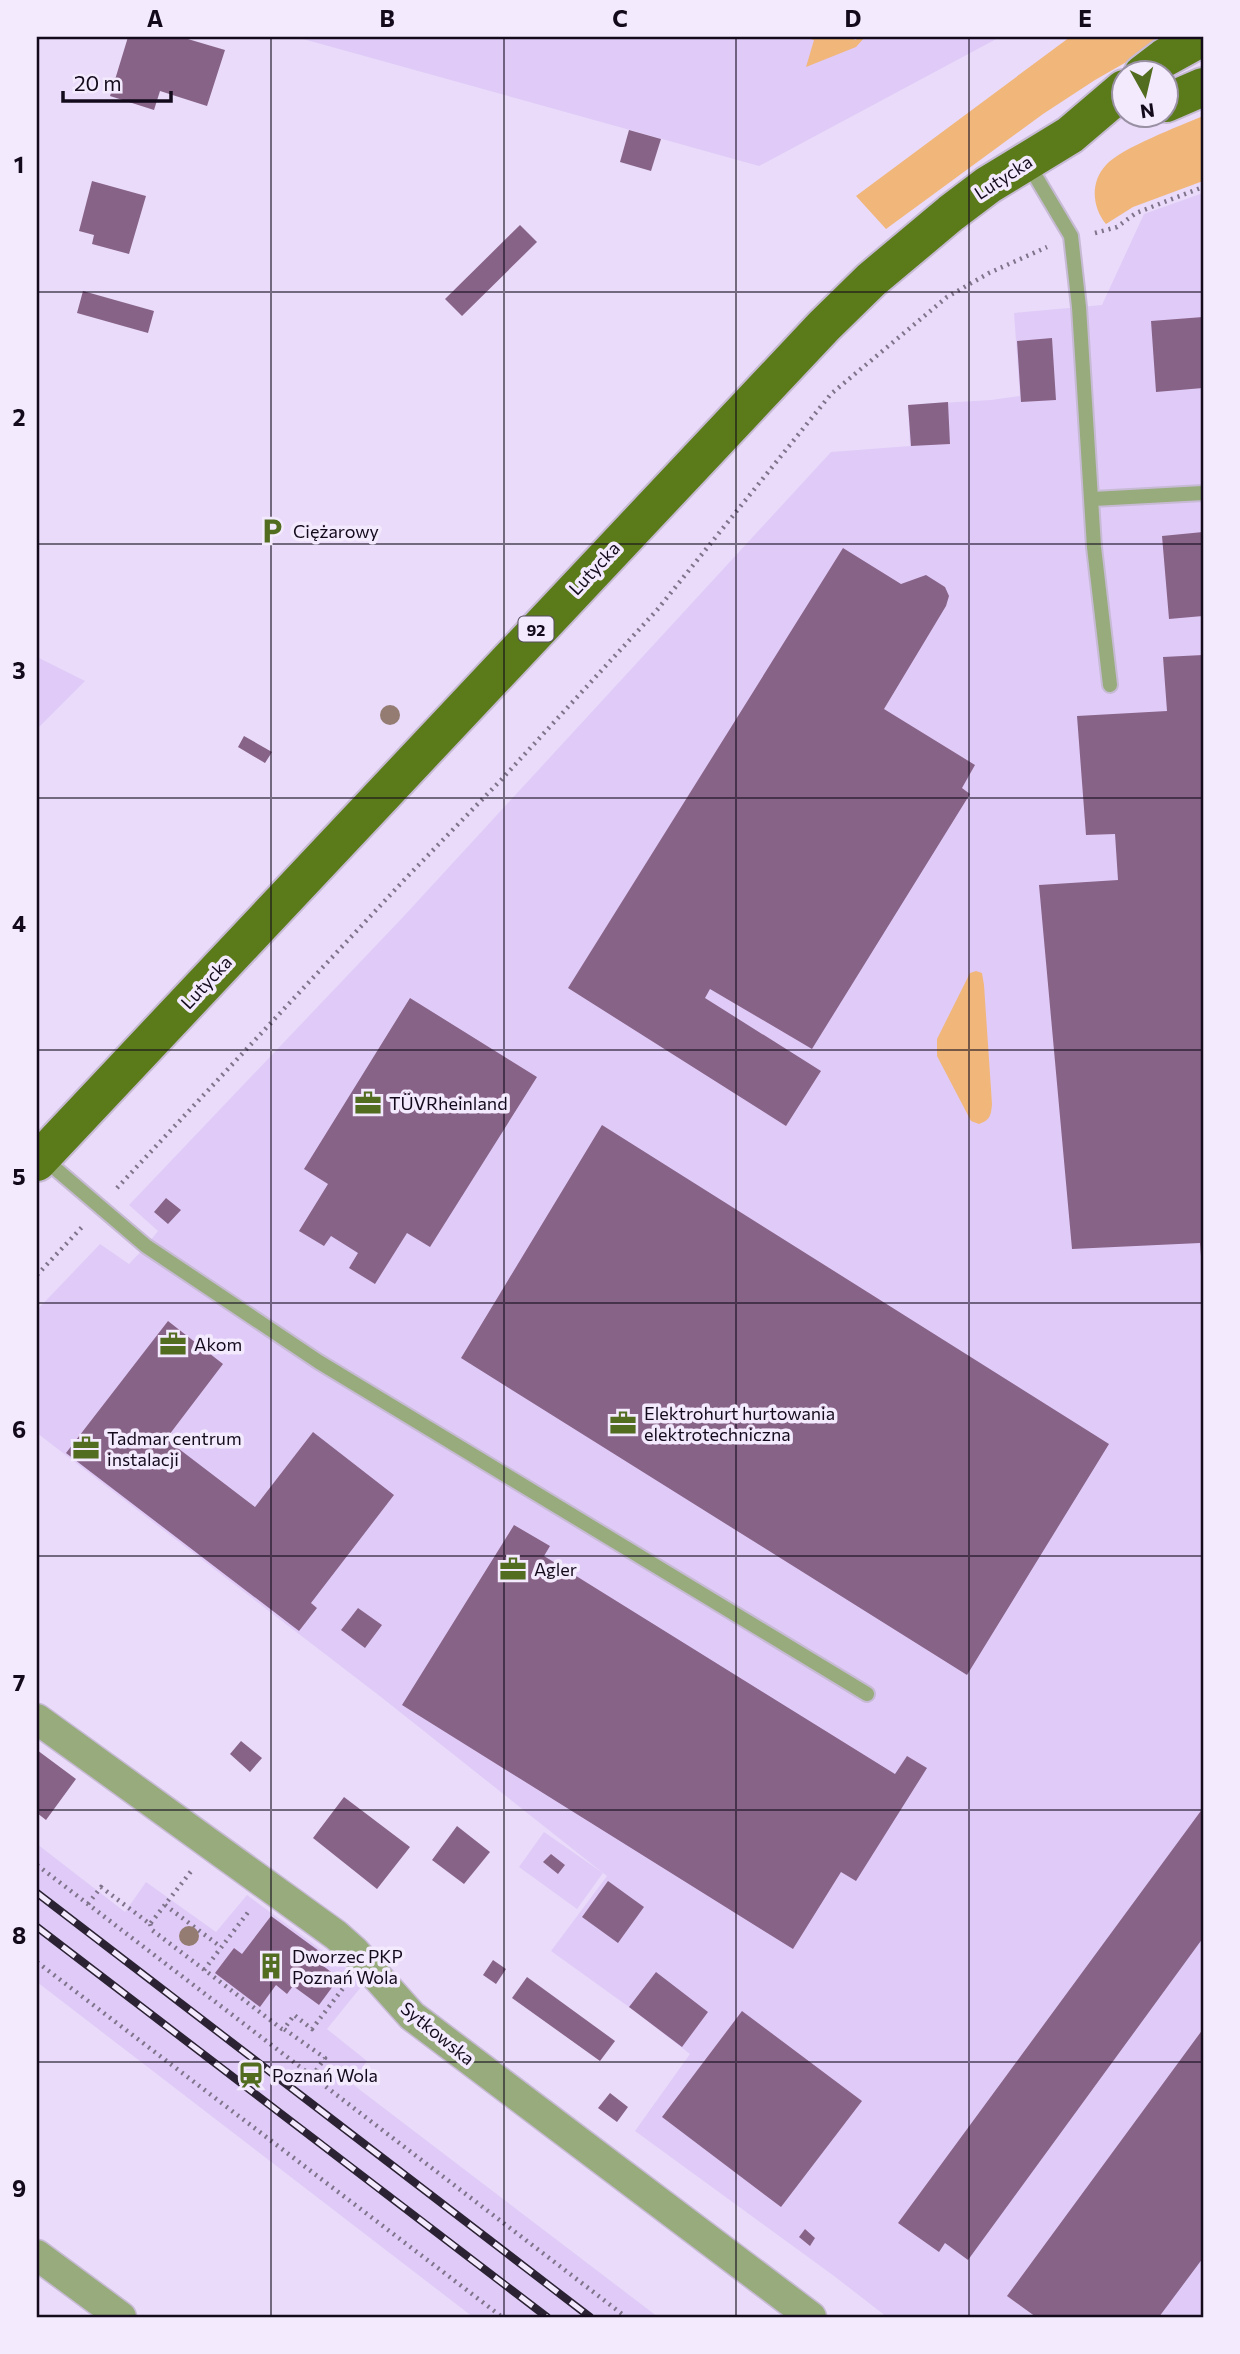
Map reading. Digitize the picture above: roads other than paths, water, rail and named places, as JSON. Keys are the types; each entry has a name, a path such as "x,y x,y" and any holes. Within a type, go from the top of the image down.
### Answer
{"main road":[{"path":"1161,60 1202,37"},
{"path":"1180,98 1203,88"},
{"name":"Lutycka","path":"39,1159 784,365 912,244 988,185 1070,135 1110,102"},
{"name":"Lutycka","path":"1070,135 1110,123"}],"street":[{"name":"Sytkowska","path":"37,1719 335,1936 363,1961 412,2016 811,2317"},
{"path":"37,2255 121,2317"}],"lane":[{"path":"1026,161 1071,236 1079,307 1094,547 1110,685"},
{"path":"1093,499 1203,493"},
{"path":"39,1159 146,1246 319,1362 867,1693"}],"railway":[{"path":"37,1893 590,2317"},
{"path":"37,1927 547,2317"}],"place":[{"name":"Ciężarowy","path":"272,531"},
{"name":"TÜVRheinland","path":"368,1103"},
{"name":"Akom","path":"173,1344"},
{"name":"Elektrohurt hurtowania elektrotechniczna","path":"623,1423"},
{"name":"Tadmar centrum instalacji","path":"86,1448"},
{"name":"Agler","path":"513,1569"},
{"name":"Dworzec PKP Poznań Wola","path":"271,1966"},
{"name":"Poznań Wola","path":"251,2075"}]}
